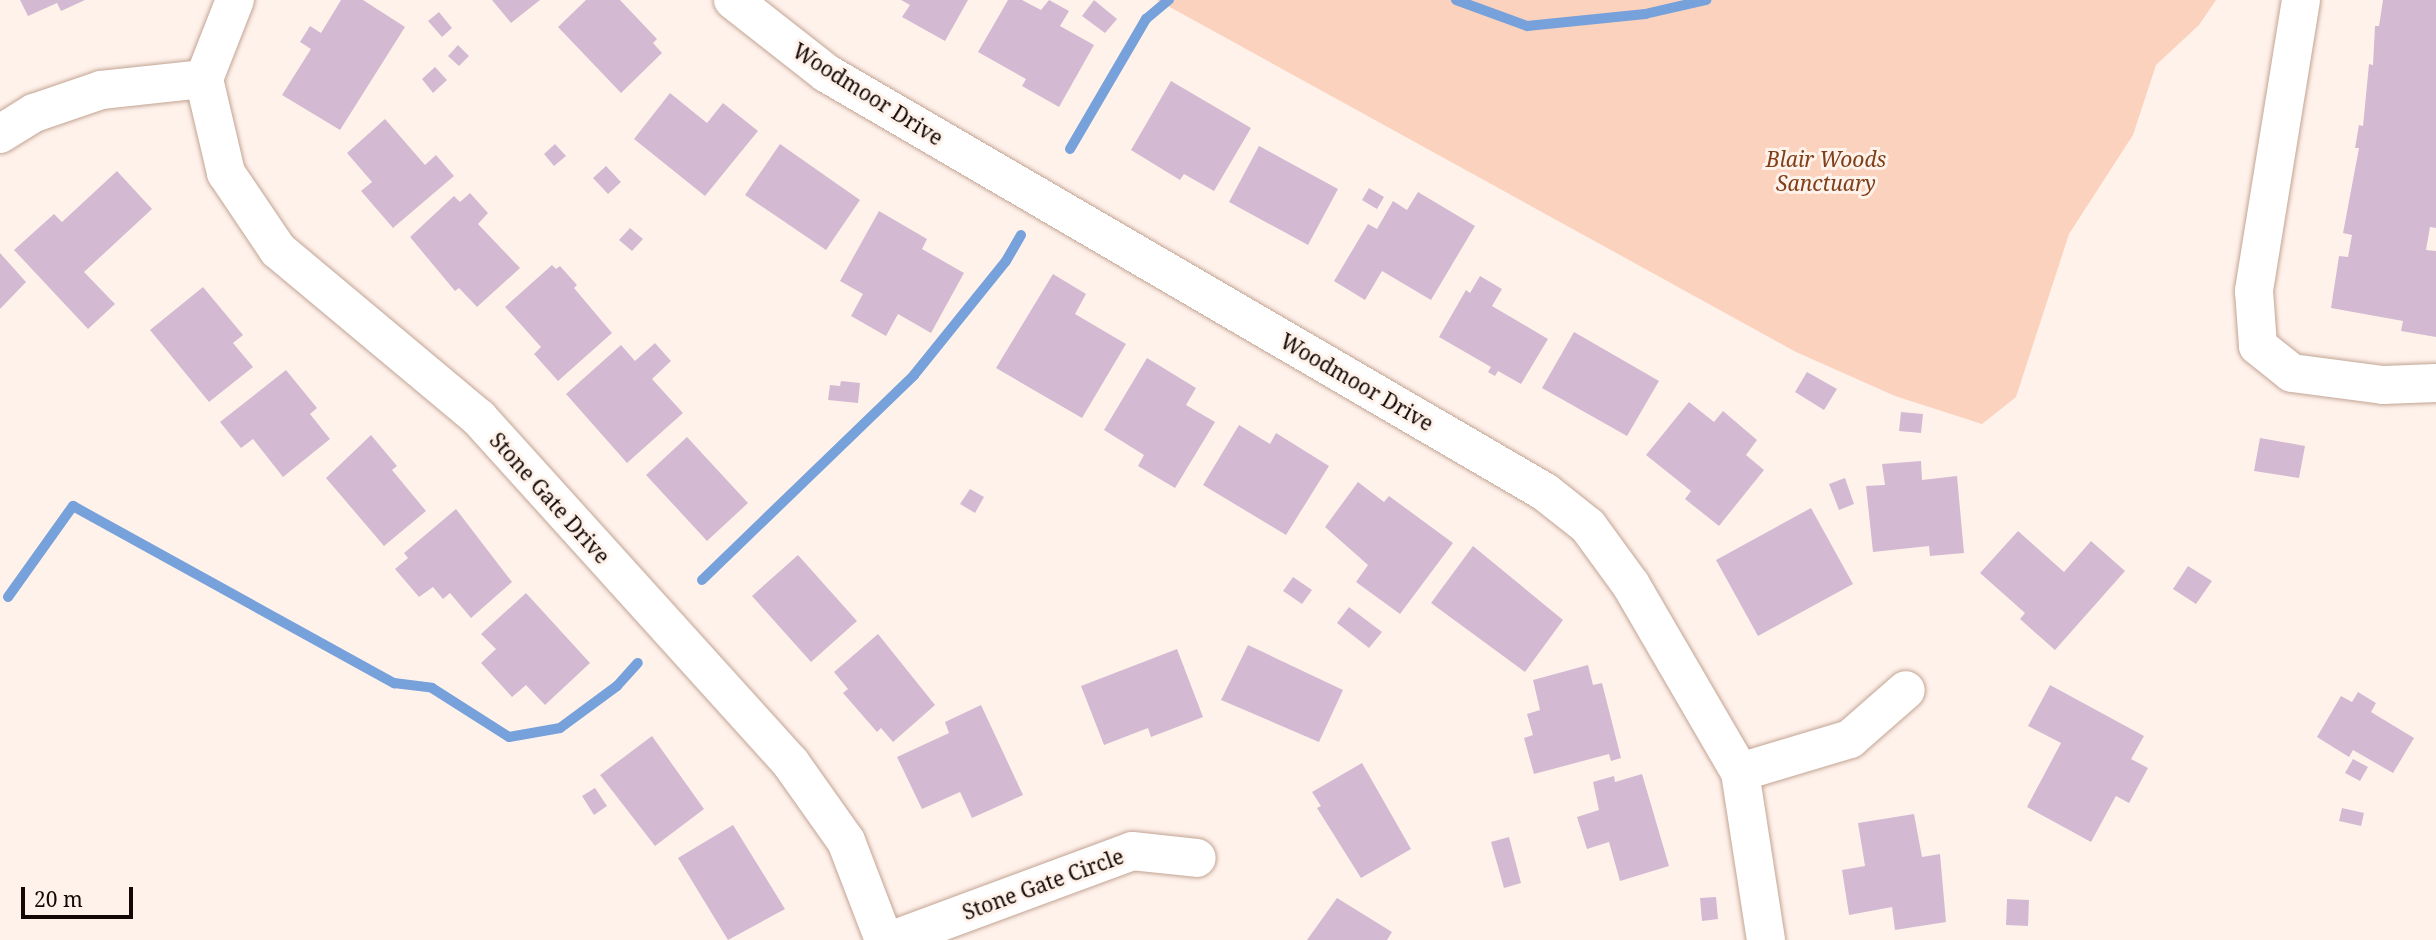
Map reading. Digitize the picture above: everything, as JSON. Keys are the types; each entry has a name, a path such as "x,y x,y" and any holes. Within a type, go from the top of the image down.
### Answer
{"street":[{"path":"0,134 34,113 101,90 204,79 235,0"},
{"name":"Woodmoor Drive","path":"733,0 826,73 1545,492 1588,526 1609,552 1740,772 1766,940"},
{"path":"2301,0 2254,291 2258,346 2292,373 2383,385 2436,383"},
{"name":"Stone Gate Drive","path":"204,79 226,173 278,250 480,418 790,762 846,841 884,940"},
{"path":"1740,772 1850,738 1906,690"},
{"name":"Stone Gate Circle","path":"892,940 1132,851 1197,858"}],"green space":[{"name":"Blair Woods Sanctuary","path":"1157,0 2216,0 2199,25 2156,65 2133,135 2069,234 2016,397 1982,424 1895,396 1796,352"}],"building":[{"path":"20,0 85,0 61,11 57,3 28,16"},
{"path":"341,0 363,0 405,27 340,130 282,95 311,49 300,42 310,26 321,33"},
{"path":"492,0 540,0 511,23"},
{"path":"586,0 620,0 657,39 653,43 662,53 621,93 558,27"},
{"path":"901,0 968,0 945,41 902,17 910,5"},
{"path":"1008,0 1022,0 1041,10 1049,0 1069,11 1060,26 1094,45 1059,107 1022,86 1026,79 978,52"},
{"path":"1094,0 1117,19 1105,33 1082,16"},
{"path":"2383,0 2436,0 2436,228 2430,227 2426,250 2436,251 2436,337 2401,331 2403,321 2331,308 2339,256 2348,257 2352,235 2343,233 2359,148 2355,148 2359,125 2363,126 2369,64 2373,65 2375,26 2379,26"},
{"path":"439,12 452,28 442,37 428,21"},
{"path":"458,45 469,56 459,66 448,56"},
{"path":"435,67 447,80 433,93 422,79"},
{"path":"1171,81 1251,128 1214,191 1184,174 1180,180 1131,150"},
{"path":"670,93 707,123 723,103 758,131 705,196 634,139"},
{"path":"385,119 425,165 436,155 454,176 393,228 361,191 372,182 347,153"},
{"path":"555,144 566,156 554,166 544,154"},
{"path":"780,144 860,200 826,250 745,195"},
{"path":"1259,146 1338,189 1308,245 1229,202"},
{"path":"606,166 621,182 608,194 593,178"},
{"path":"117,171 152,209 84,272 115,304 88,329 14,250 54,214 62,222"},
{"path":"1369,188 1384,197 1377,209 1362,200"},
{"path":"1418,192 1475,226 1431,300 1382,271 1365,300 1334,281 1368,224 1377,229 1393,201 1407,210"},
{"path":"470,193 488,213 478,224 520,268 477,307 459,288 455,291 410,237 454,196 460,202"},
{"path":"879,211 927,239 922,249 964,273 931,333 898,314 886,336 851,316 863,294 840,281"},
{"path":"630,228 643,239 632,251 619,240"},
{"path":"0,253 26,282 0,309"},
{"path":"552,265 556,269 560,266 577,285 574,288 612,333 558,381 534,354 541,347 505,307"},
{"path":"1053,274 1086,294 1075,314 1126,344 1082,418 996,368"},
{"path":"1480,276 1502,289 1492,306 1548,339 1521,384 1498,371 1495,376 1488,372 1491,367 1439,337 1466,290 1470,293"},
{"path":"203,287 243,335 233,343 253,367 209,402 150,330"},
{"path":"1574,332 1659,381 1627,436 1542,388"},
{"path":"655,343 671,361 652,379 683,413 627,463 566,394 621,345 635,361"},
{"path":"1147,358 1196,388 1186,405 1215,422 1175,488 1138,466 1144,455 1104,430"},
{"path":"286,370 317,408 310,414 330,439 283,477 253,439 241,448 220,422"},
{"path":"1807,372 1837,389 1824,410 1795,392"},
{"path":"841,381 860,383 858,403 828,400 830,385 840,386"},
{"path":"1689,402 1714,422 1723,411 1757,440 1746,455 1764,470 1719,526 1685,499 1691,491 1646,455"},
{"path":"1901,412 1923,414 1921,433 1899,431"},
{"path":"1239,425 1270,444 1276,433 1329,466 1286,535 1203,485"},
{"path":"371,435 397,466 392,470 426,511 384,546 326,478"},
{"path":"687,437 748,503 707,541 646,475"},
{"path":"2260,438 2305,446 2299,478 2254,471"},
{"path":"1921,461 1922,480 1957,476 1964,553 1930,556 1929,546 1873,552 1866,486 1885,485 1882,464"},
{"path":"1845,478 1854,504 1839,510 1829,484"},
{"path":"1358,482 1384,502 1389,496 1453,543 1400,614 1356,582 1368,565 1325,527"},
{"path":"970,489 984,497 975,513 960,504"},
{"path":"1811,508 1853,584 1758,636 1716,560"},
{"path":"456,509 512,582 471,618 450,593 443,599 433,587 419,597 395,569 408,558 404,553"},
{"path":"2018,531 2064,572 2091,541 2125,571 2055,650 2020,619 2025,613 1980,573"},
{"path":"1473,546 1563,620 1525,672 1431,603"},
{"path":"798,555 857,621 811,662 752,596"},
{"path":"2188,566 2212,581 2196,604 2173,589"},
{"path":"1293,577 1312,590 1302,604 1283,591"},
{"path":"526,593 590,663 545,705 526,685 512,697 481,663 496,649 481,634"},
{"path":"1349,607 1382,632 1369,648 1337,623"},
{"path":"878,634 935,705 893,742 881,728 877,732 843,693 848,689 834,672"},
{"path":"1248,645 1343,690 1319,742 1221,700"},
{"path":"1177,649 1203,717 1151,737 1148,728 1104,745 1081,686"},
{"path":"1588,665 1593,685 1602,683 1621,758 1611,761 1609,754 1534,774 1524,738 1533,735 1527,714 1540,710 1533,680"},
{"path":"2050,685 2144,736 2131,759 2148,768 2129,803 2116,796 2091,842 2027,807 2061,743 2028,726"},
{"path":"2358,692 2376,703 2371,712 2414,738 2393,773 2353,750 2349,757 2317,737 2341,696 2352,702"},
{"path":"981,705 1023,795 972,818 960,792 922,809 897,757 949,733 945,722"},
{"path":"652,736 704,809 655,846 600,775"},
{"path":"2353,759 2368,767 2360,781 2345,773"},
{"path":"1362,763 1411,849 1361,878 1317,808 1321,806 1312,792"},
{"path":"1642,774 1669,866 1620,881 1609,842 1587,849 1577,817 1599,810 1593,782 1614,776 1615,782"},
{"path":"595,788 607,806 594,815 582,796"},
{"path":"2342,808 2364,813 2361,826 2339,821"},
{"path":"1914,814 1922,857 1940,854 1946,922 1895,930 1892,907 1849,915 1842,870 1865,866 1858,823"},
{"path":"733,825 785,909 728,940 678,858"},
{"path":"1509,837 1521,883 1504,888 1491,842"},
{"path":"1716,897 1718,919 1702,921 1700,898"},
{"path":"1337,898 1392,932 1387,940 1307,940"},
{"path":"2007,899 2029,900 2028,926 2006,925"}],"waterway":[{"path":"1070,149 1146,19 1169,0"},
{"path":"1456,0 1527,26 1645,14 1706,0"},
{"path":"702,580 914,375 1006,261 1021,235"},
{"path":"8,597 73,506 394,683 432,688 509,737 560,728 617,686 638,663"}]}
